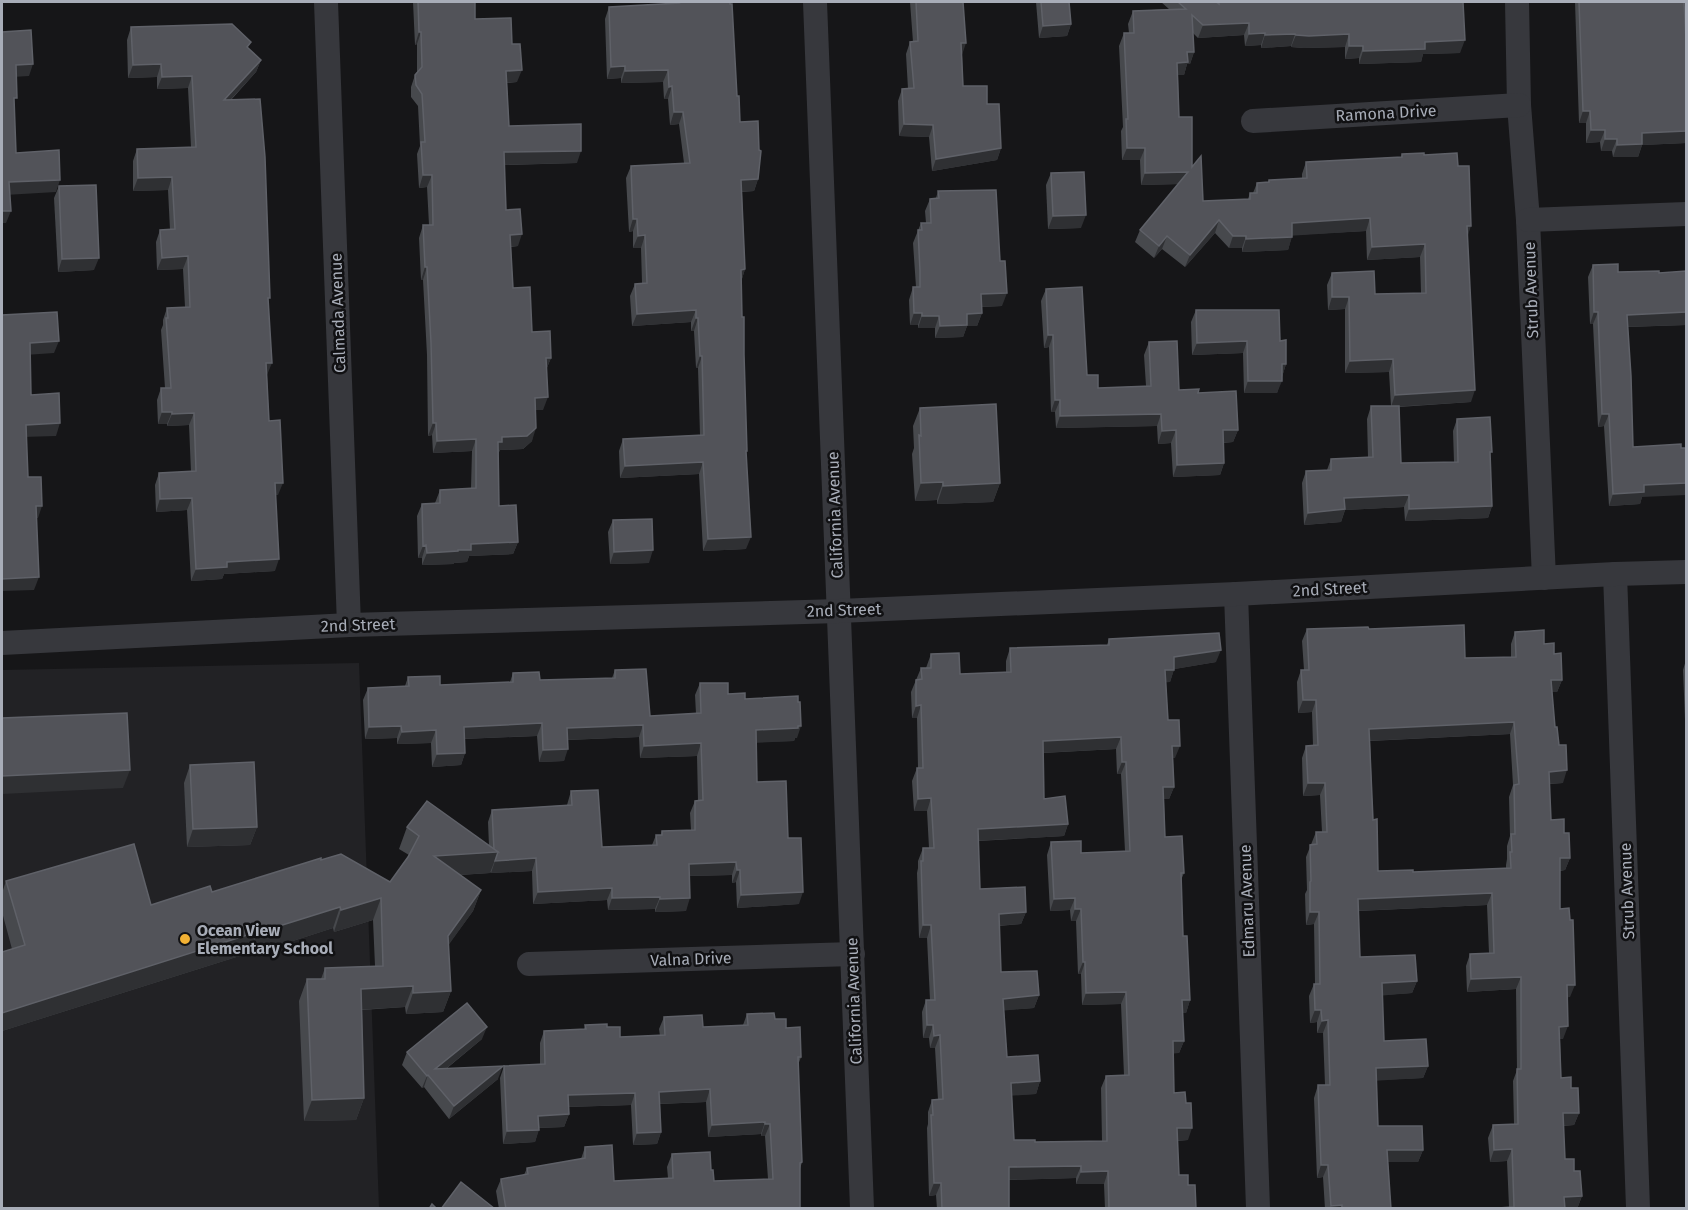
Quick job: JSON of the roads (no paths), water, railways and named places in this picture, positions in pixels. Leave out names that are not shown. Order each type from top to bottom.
[{"type":"street","name":"Calmada Avenue","points":[[326,2],[349,625]]},
{"type":"street","name":"California Avenue","points":[[815,2],[862,1209]]},
{"type":"street","name":"Strub Avenue","points":[[1517,2],[1519,105],[1528,220],[1544,578]]},
{"type":"street","name":"Ramona Drive","points":[[1253,121],[1519,105]]},
{"type":"street","points":[[1528,220],[1686,214]]},
{"type":"street","name":"2nd Street","points":[[2,643],[349,625],[839,611],[1236,594],[1615,574],[1686,573]]},
{"type":"street","name":"Strub Avenue","points":[[1615,574],[1638,1209]]},
{"type":"street","name":"Edmaru Avenue","points":[[1236,594],[1258,1209]]},
{"type":"street","name":"Valna Drive","points":[[529,964],[853,954]]},
{"type":"place","name":"Ocean View Elementary School","points":[[185,939]]}]
